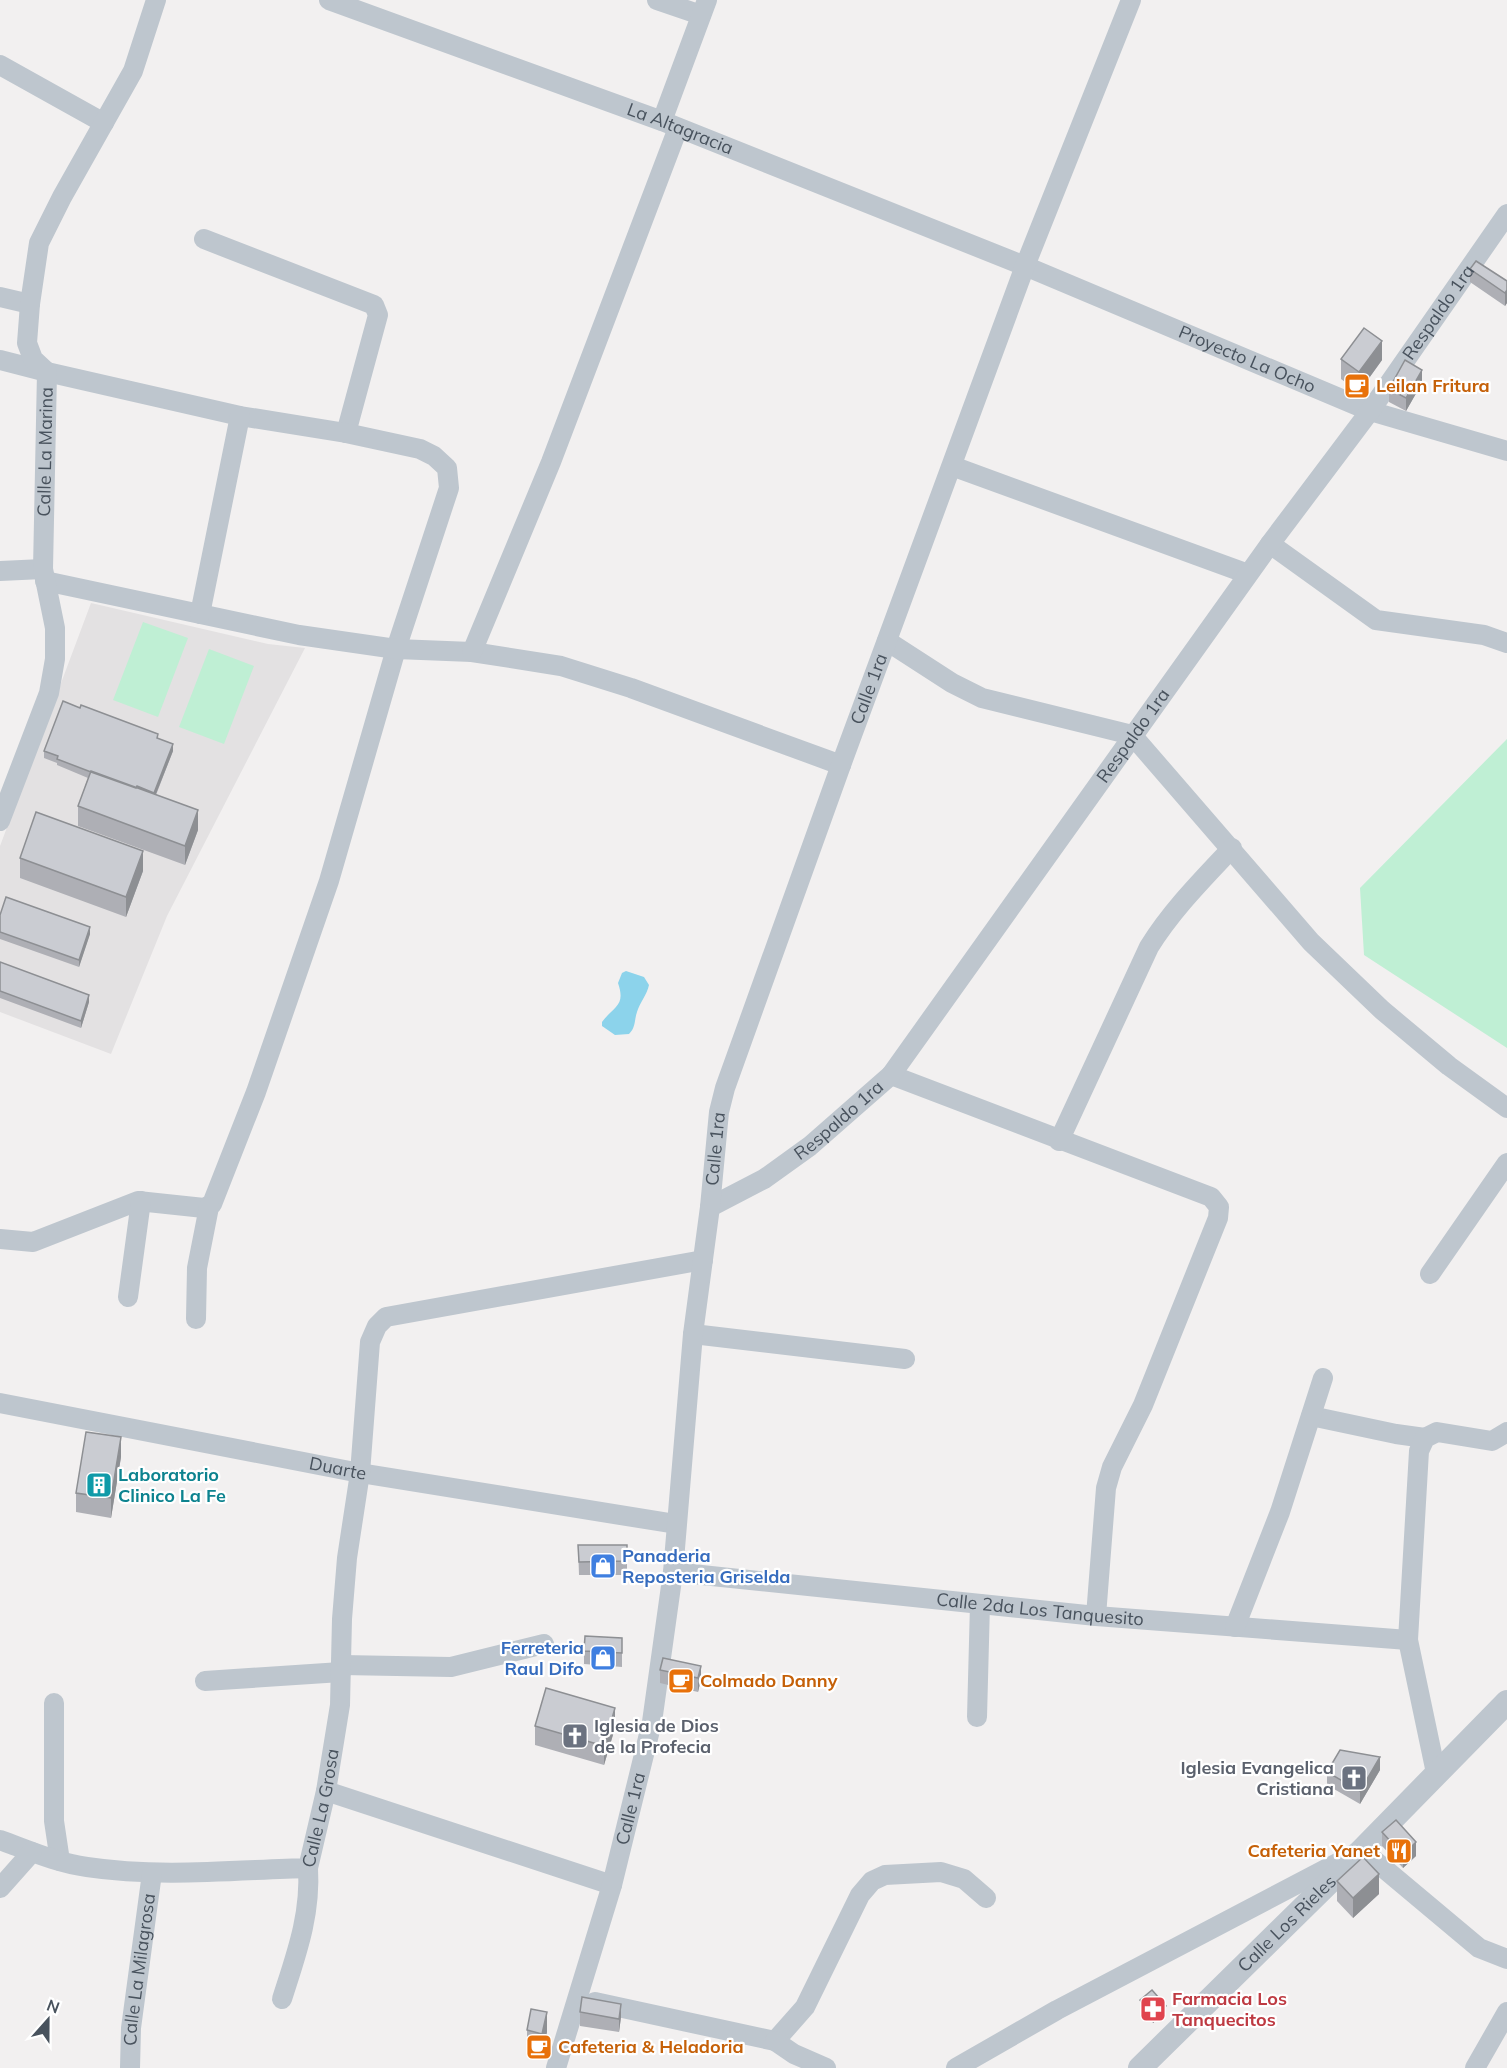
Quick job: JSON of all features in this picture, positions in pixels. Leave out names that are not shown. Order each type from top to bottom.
[{"type":"street","name":"Calle La Marina","points":[[0,821],[49,693],[55,659],[55,628],[44,575],[47,372],[33,358],[27,343],[39,243],[132,71],[156,0]]},
{"type":"street","name":"La Altagracia","points":[[329,0],[670,125],[1026,266]]},
{"type":"street","points":[[472,652],[551,462],[670,125],[704,8],[657,0]]},
{"type":"street","name":"Calle 1ra","points":[[556,2068],[612,1885],[647,1748],[673,1572],[693,1334],[710,1206],[719,1112],[725,1088],[841,765],[1026,266],[1131,0]]},
{"type":"street","points":[[0,65],[104,123]]},
{"type":"street","name":"Respaldo 1ra","points":[[710,1206],[764,1179],[801,1152],[891,1075],[1248,574],[1370,411],[1507,214]]},
{"type":"street","points":[[204,239],[374,306],[378,315],[346,432]]},
{"type":"street","name":"Proyecto La Ocho","points":[[1026,266],[1370,411],[1507,451]]},
{"type":"street","points":[[0,297],[30,304]]},
{"type":"street","points":[[0,360],[240,416],[346,432],[420,449],[434,456],[447,468],[449,488],[396,649],[329,881],[256,1092],[209,1207],[197,1268],[196,1319]]},
{"type":"street","points":[[200,614],[240,416]]},
{"type":"street","points":[[952,466],[1248,574]]},
{"type":"street","points":[[1270,544],[1376,620],[1484,635],[1507,643]]},
{"type":"street","points":[[0,571],[44,575],[200,614],[300,635],[396,649],[472,652],[571,669],[631,688],[841,765]]},
{"type":"street","points":[[887,641],[982,698],[1132,735],[1311,942],[1382,1010],[1449,1066],[1507,1108]]},
{"type":"street","points":[[1059,1141],[1149,947],[1186,896],[1232,848]]},
{"type":"street","points":[[891,1075],[1059,1141],[1211,1197],[1218,1207],[1218,1218],[1143,1405],[1112,1467],[1106,1488],[1096,1616]]},
{"type":"street","points":[[1430,1274],[1507,1163]]},
{"type":"street","points":[[0,1239],[33,1242],[141,1201],[209,1207]]},
{"type":"street","points":[[128,1297],[141,1201]]},
{"type":"street","name":"Calle La Grosa","points":[[0,1840],[60,1861],[87,1867],[152,1873],[308,1868],[326,1791],[340,1705],[342,1619],[347,1558],[360,1473],[370,1342],[377,1326],[386,1317],[703,1260]]},
{"type":"street","points":[[693,1334],[905,1359]]},
{"type":"street","points":[[1235,1627],[1280,1512],[1323,1378]]},
{"type":"street","name":"Duarte","points":[[0,1403],[360,1473],[676,1524]]},
{"type":"street","points":[[1311,1416],[1425,1438],[1437,1432],[1492,1441],[1507,1432]]},
{"type":"street","points":[[1425,1438],[1419,1451],[1408,1640],[1436,1773]]},
{"type":"street","name":"Calle 2da Los Tanquesito","points":[[673,1572],[1096,1616],[1408,1640]]},
{"type":"street","points":[[977,1718],[980,1604]]},
{"type":"street","points":[[205,1681],[341,1669],[451,1666],[544,1644]]},
{"type":"street","name":"Calle Los Rieles","points":[[1140,2068],[1362,1850],[1507,1702]]},
{"type":"street","points":[[54,1703],[54,1821],[60,1861]]},
{"type":"street","points":[[326,1791],[612,1885]]},
{"type":"street","points":[[956,2068],[1056,2010],[1362,1850],[1479,1948],[1507,1959]]},
{"type":"street","points":[[0,1888],[32,1852]]},
{"type":"street","points":[[282,1999],[303,1935],[307,1915],[308,1868]]},
{"type":"street","points":[[775,2041],[804,2007],[860,1895],[872,1881],[885,1875],[941,1872],[964,1879],[986,1898]]},
{"type":"street","name":"Calle La Milagrosa","points":[[130,2068],[131,2028],[152,1873]]},
{"type":"street","points":[[578,1999],[775,2041],[794,2054],[826,2068]]},
{"type":"street","points":[[1475,2068],[1507,2012]]},
{"type":"shaded area","points":[[91,603],[268,644],[305,648],[167,916],[111,1054],[0,1012],[0,846]]},
{"type":"green space","points":[[143,622],[188,638],[158,717],[113,700]]},
{"type":"green space","points":[[209,649],[254,666],[224,744],[179,727]]},
{"type":"green space","points":[[1507,739],[1507,1048],[1364,955],[1360,888]]},
{"type":"water","points":[[626,971],[644,977],[649,985],[629,1034],[615,1035],[602,1026],[602,1022],[620,1001],[618,983],[622,973]]},
{"type":"building","points":[[1476,261],[1507,281],[1505,293],[1470,269]]},
{"type":"building","points":[[1364,328],[1382,341],[1359,372],[1341,359]]},
{"type":"building","points":[[1405,360],[1422,370],[1406,398],[1389,389]]},
{"type":"building","points":[[63,701],[80,708],[81,705],[158,734],[157,738],[173,744],[154,793],[91,772],[57,759],[58,756],[44,751]]},
{"type":"building","points":[[91,771],[198,810],[185,846],[78,806]]},
{"type":"building","points":[[36,812],[143,851],[126,897],[20,858]]},
{"type":"building","points":[[6,897],[90,927],[79,960],[0,932],[0,915]]},
{"type":"building","points":[[0,962],[89,995],[81,1021],[0,991]]},
{"type":"building","name":"Laboratorio Clinico La Fe","points":[[86,1432],[121,1437],[111,1498],[76,1493]]},
{"type":"building","points":[[578,1545],[627,1545],[627,1561],[579,1562]]},
{"type":"building","points":[[585,1636],[622,1638],[622,1653],[584,1651]]},
{"type":"building","points":[[663,1658],[701,1666],[698,1678],[660,1670]]},
{"type":"building","points":[[546,1688],[615,1708],[604,1746],[535,1726]]},
{"type":"building","points":[[1340,1750],[1380,1757],[1360,1791],[1327,1772]]},
{"type":"building","points":[[1396,1820],[1416,1842],[1403,1855],[1382,1832]]},
{"type":"building","points":[[1363,1857],[1379,1874],[1353,1898],[1337,1881]]},
{"type":"building","points":[[1152,1990],[1166,2006],[1153,2016],[1140,2000]]},
{"type":"building","points":[[582,1997],[621,2004],[619,2019],[580,2012]]},
{"type":"building","points":[[531,2009],[547,2012],[542,2034],[527,2030]]},
{"type":"place","name":"Leilan Fritura","points":[[1357,386]]},
{"type":"place","name":"Laboratorio Clinico La Fe","points":[[99,1485]]},
{"type":"place","name":"Panaderia Reposteria Griselda","points":[[603,1566]]},
{"type":"place","name":"Ferreteria Raul Difo","points":[[603,1658]]},
{"type":"place","name":"Colmado Danny","points":[[681,1681]]},
{"type":"place","name":"Iglesia de Dios de la Profecia","points":[[575,1736]]},
{"type":"place","name":"Iglesia Evangelica Cristiana","points":[[1354,1778]]},
{"type":"place","name":"Cafeteria Yanet","points":[[1399,1851]]},
{"type":"place","name":"Farmacia Los Tanquecitos","points":[[1153,2009]]},
{"type":"place","name":"Cafeteria & Heladoria","points":[[539,2047]]}]
